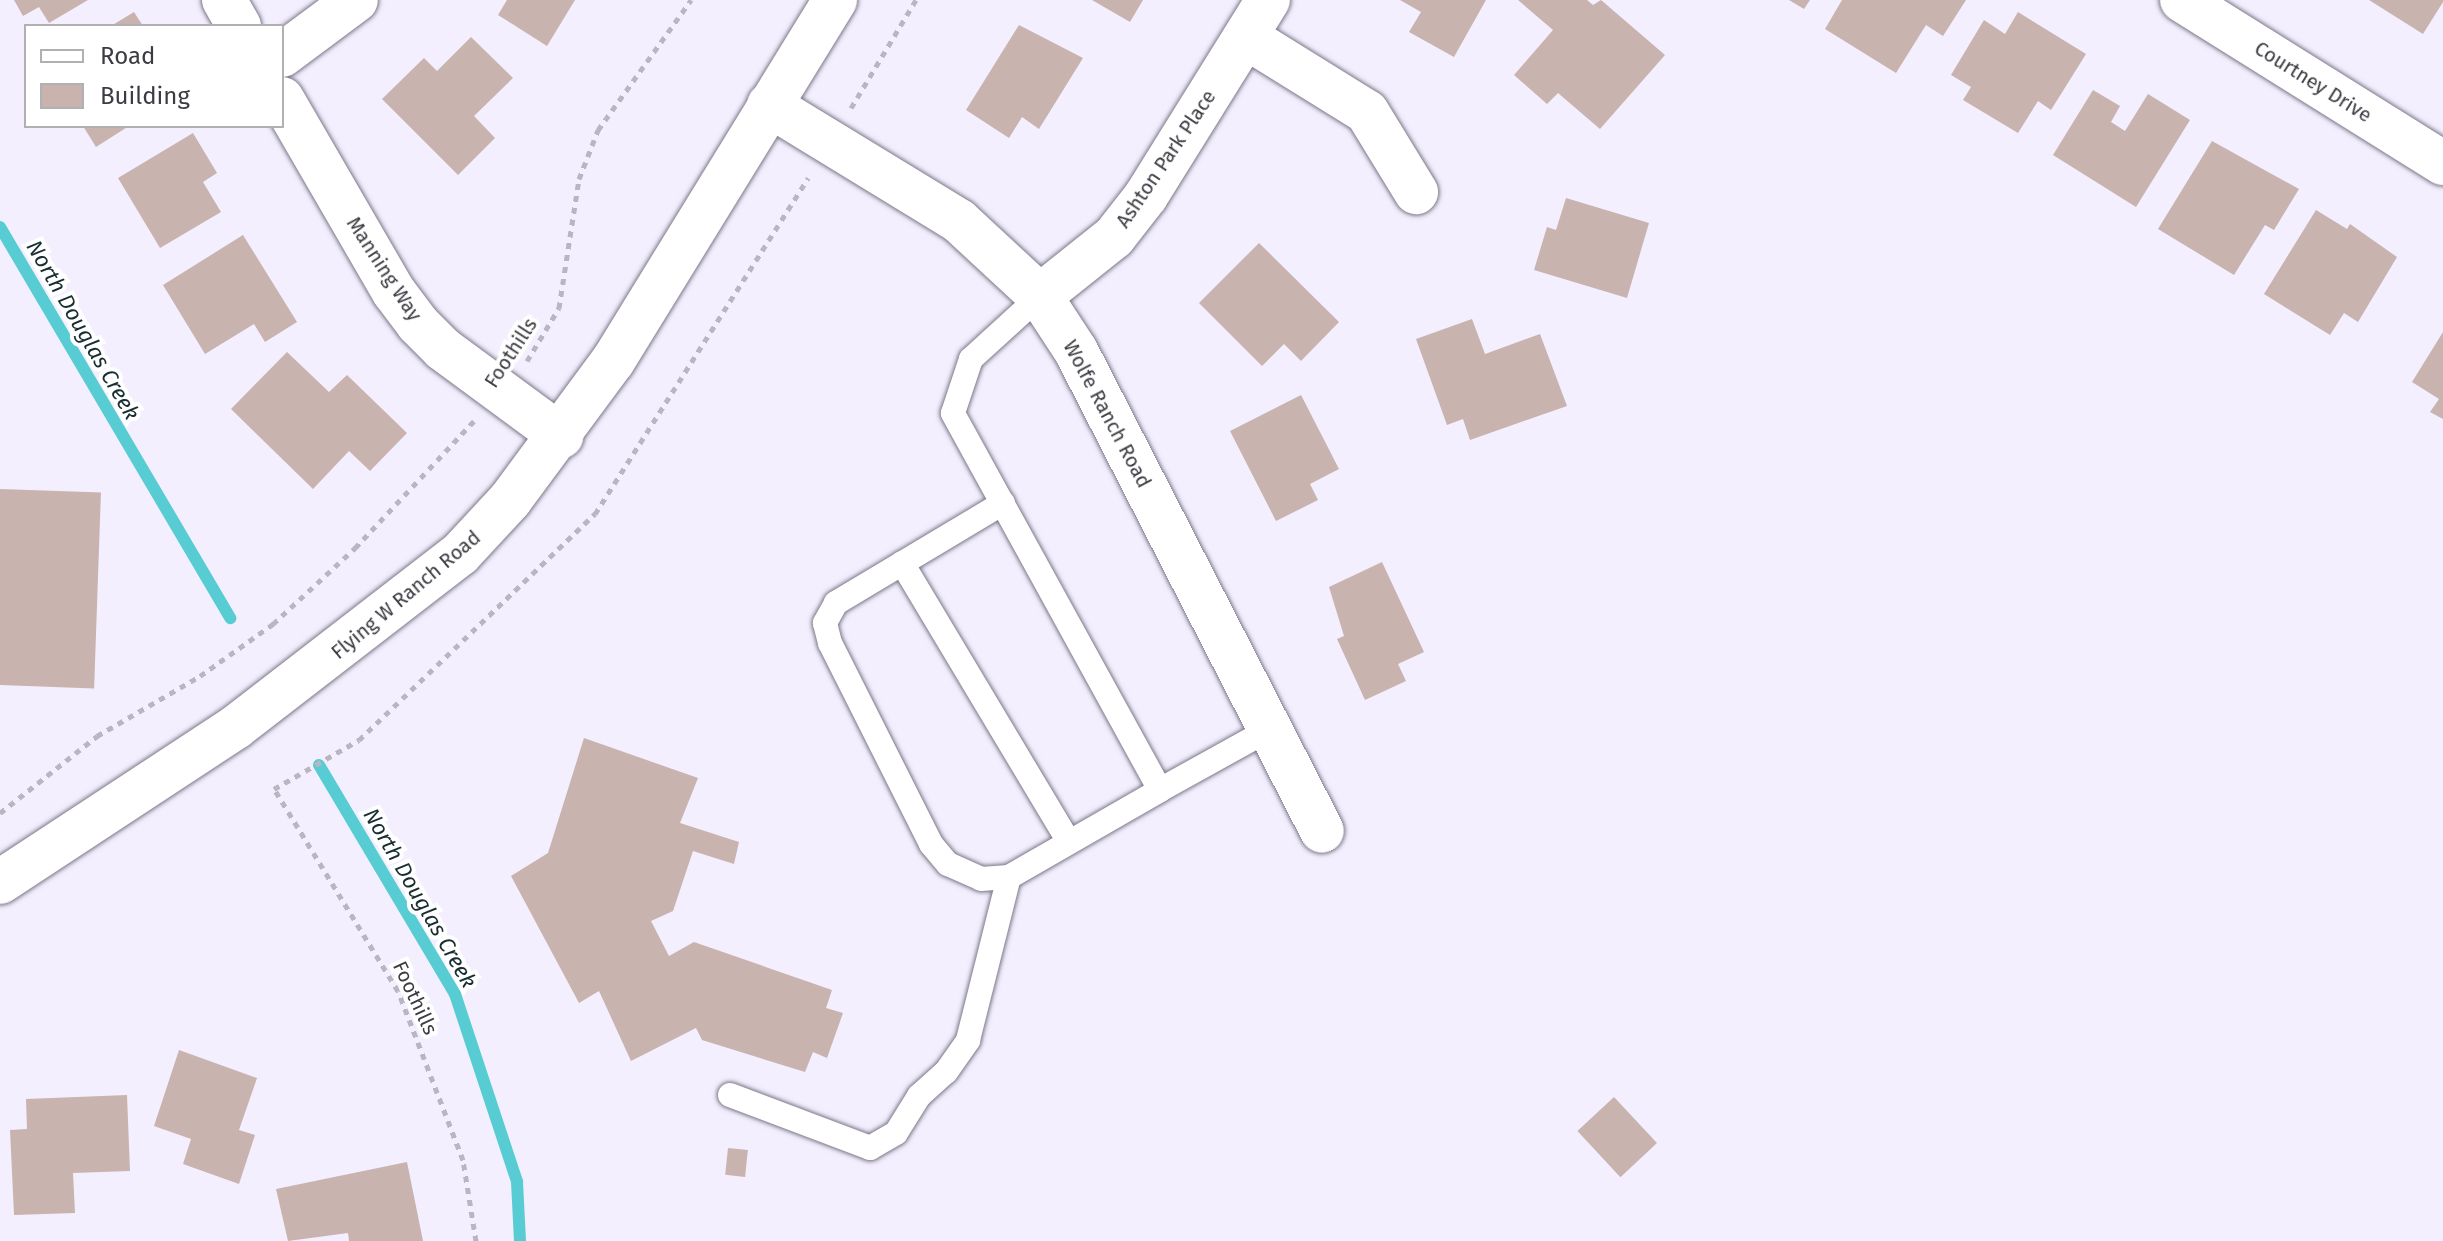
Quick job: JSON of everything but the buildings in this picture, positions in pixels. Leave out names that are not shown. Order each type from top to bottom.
[{"type":"street","points":[[224,0],[238,24]]},
{"type":"street","points":[[284,54],[356,0]]},
{"type":"street","name":"Flying W Ranch Road","points":[[0,882],[236,727],[390,613],[460,554],[561,436],[835,0]]},
{"type":"street","name":"Ashton Park Place","points":[[1040,296],[1114,237],[1268,0]]},
{"type":"street","name":"Courtney Drive","points":[[2182,0],[2443,163]]},
{"type":"street","points":[[1246,37],[1367,112],[1416,192]]},
{"type":"street","name":"Manning Way","points":[[284,102],[394,292],[443,349],[561,436]]},
{"type":"street","name":"Wolfe Ranch Road","points":[[769,105],[959,221],[1040,296],[1076,351],[1322,831]]},
{"type":"lane","points":[[1040,296],[971,359],[953,413],[1160,790]]},
{"type":"lane","points":[[1003,503],[836,603],[825,623],[830,643],[931,844],[948,864],[981,879],[1009,877],[1270,729]]},
{"type":"lane","points":[[902,563],[1069,842]]},
{"type":"lane","points":[[730,1095],[870,1148],[896,1133],[919,1096],[946,1072],[968,1040],[1009,877]]},
{"type":"path","name":"Foothills","points":[[0,813],[97,736],[200,676],[273,624],[355,548],[463,428],[505,397],[559,308],[579,179],[598,130],[691,0]]},
{"type":"path","points":[[831,141],[916,0]]},
{"type":"path","name":"Foothills","points":[[476,1241],[463,1160],[398,991],[274,789],[359,740],[595,514],[831,141]]},
{"type":"waterway","name":"North Douglas Creek","points":[[0,227],[230,618]]},
{"type":"waterway","name":"North Douglas Creek","points":[[319,765],[455,994],[517,1182],[520,1241]]}]
